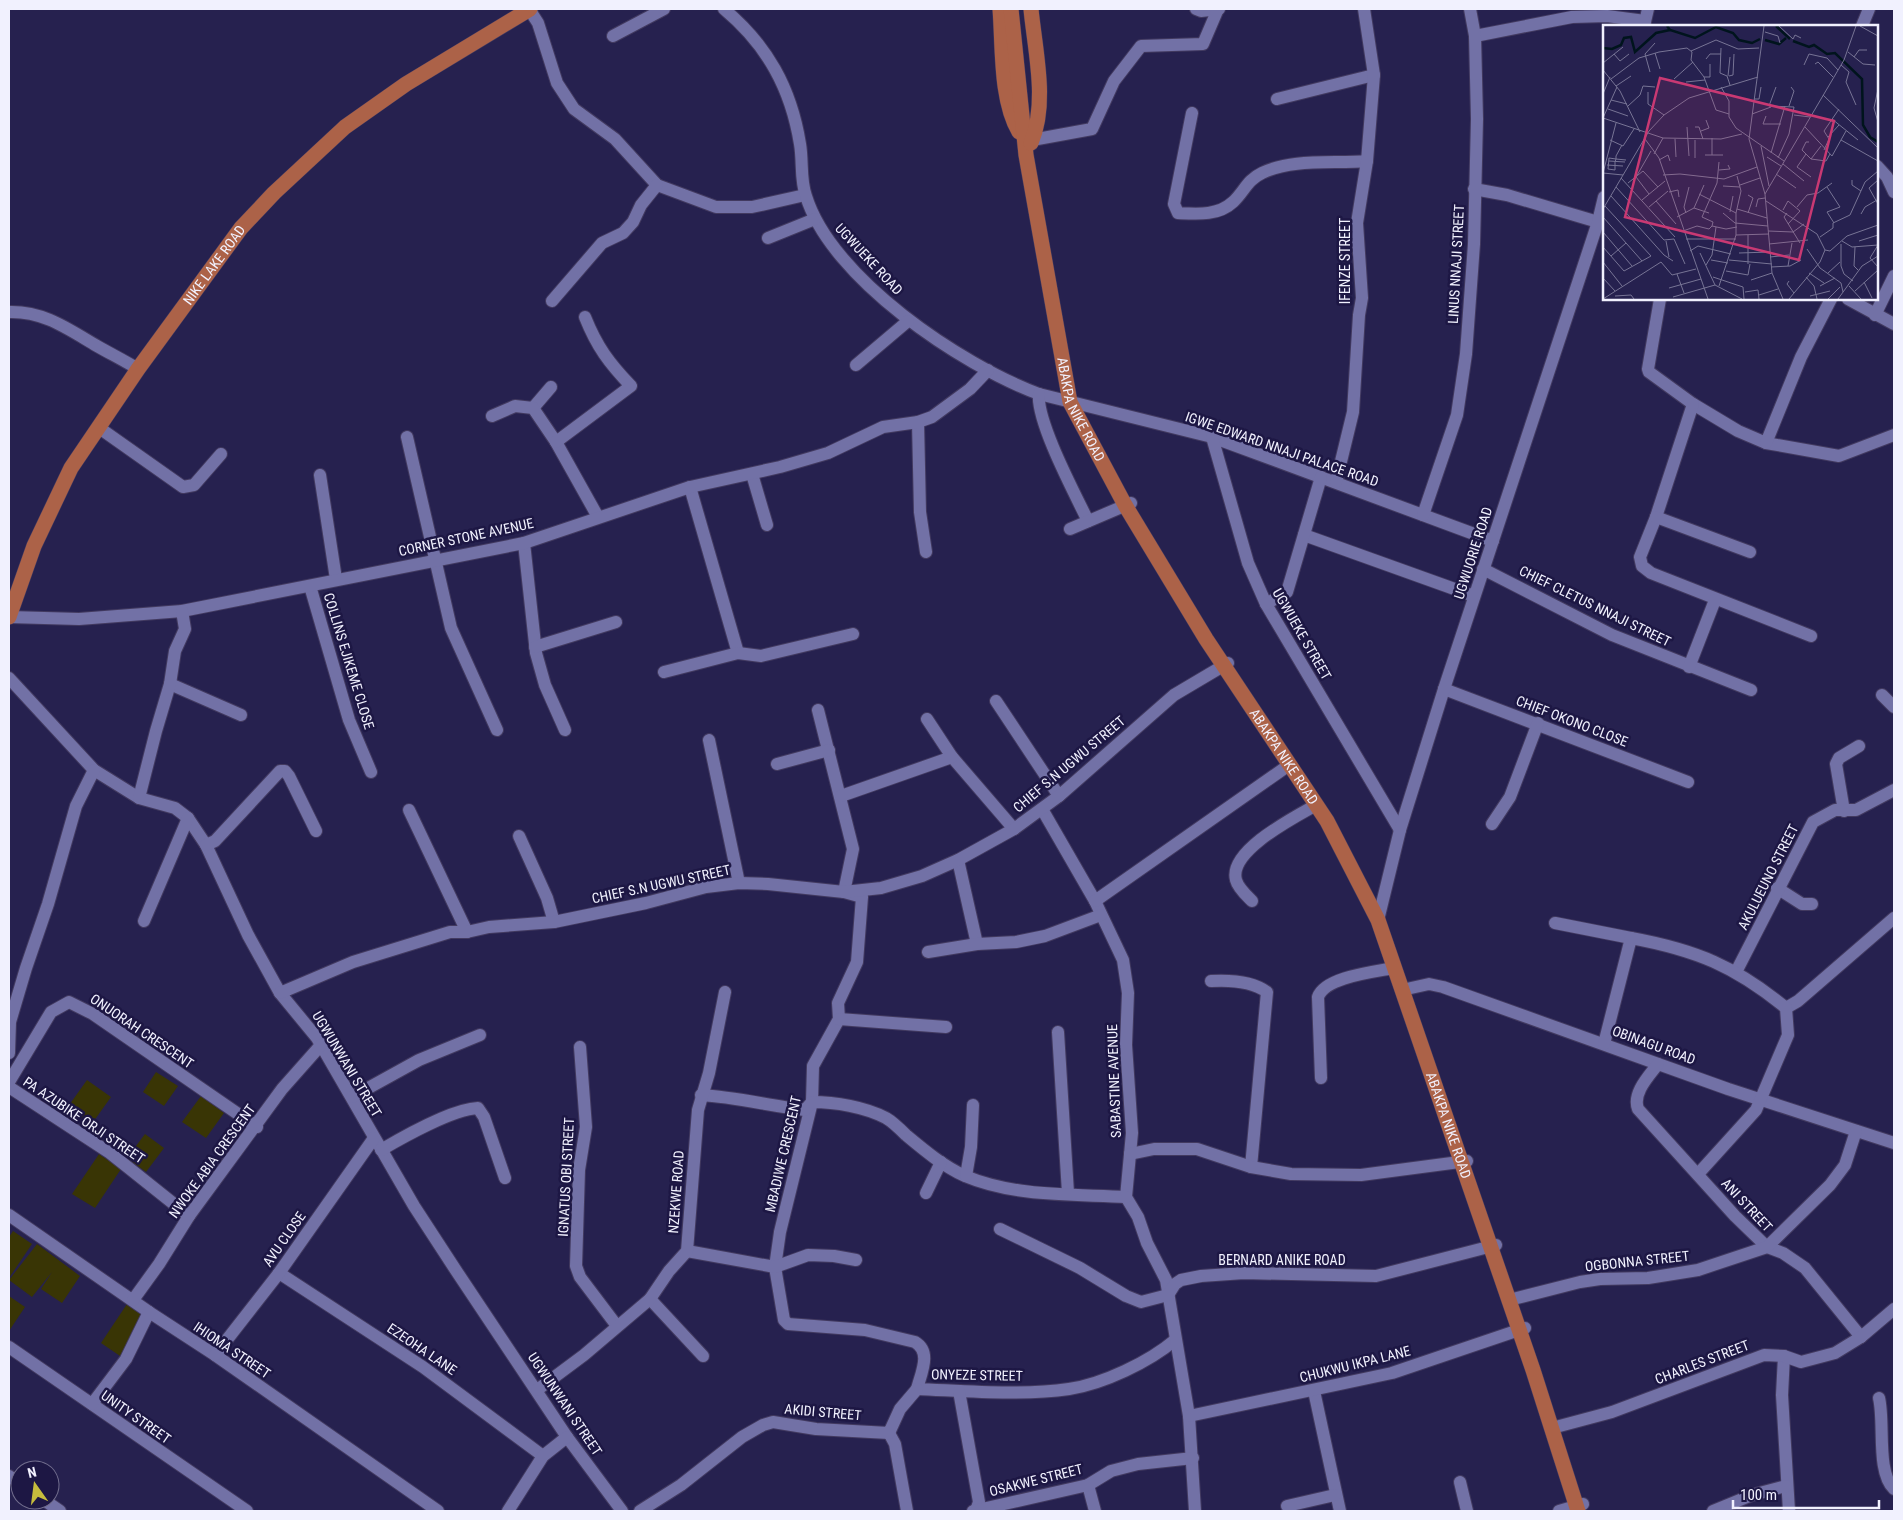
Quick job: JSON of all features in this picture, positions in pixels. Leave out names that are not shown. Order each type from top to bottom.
[{"type":"main road","name":"NIKE LAKE ROAD","points":[[9,617],[34,546],[71,468],[138,369],[241,228],[323,146],[406,84],[530,9]]},
{"type":"main road","points":[[1000,9],[1006,82],[1011,112],[1014,124],[1030,142],[1038,123],[1038,91],[1031,9]]},
{"type":"main road","name":"ABAKPA NIKE ROAD","points":[[1011,9],[1030,142]]},
{"type":"main road","name":"ABAKPA NIKE ROAD","points":[[1020,9],[1039,236],[1068,402],[1226,665],[1327,821],[1379,916],[1394,968],[1405,989]]},
{"type":"main road","name":"ABAKPA NIKE ROAD","points":[[1226,665],[1329,815],[1379,916],[1512,1299],[1581,1508]]},
{"type":"street","points":[[530,9],[538,23],[557,82],[574,110],[615,139],[657,185],[716,207],[752,207],[805,195]]},
{"type":"street","points":[[613,36],[664,9]]},
{"type":"street","name":"UGWUEKE ROAD","points":[[724,9],[757,42],[781,78],[793,109],[800,144],[805,195],[815,219],[827,239],[908,321],[1016,385],[1068,402]]},
{"type":"street","points":[[1030,142],[1092,129],[1114,81],[1141,46],[1203,44],[1218,9],[1201,11],[1196,9]]},
{"type":"street","name":"IFENZE STREET","points":[[1336,482],[1353,412],[1358,315],[1362,298],[1357,223],[1367,161],[1374,75],[1364,9]]},
{"type":"street","name":"LINUS NNAJI STREET","points":[[1423,515],[1457,415],[1466,354],[1474,244],[1477,119],[1475,36],[1470,9]]},
{"type":"street","points":[[1862,25],[1869,9]]},
{"type":"street","points":[[1475,36],[1572,17],[1607,16],[1646,19]]},
{"type":"street","points":[[1277,99],[1374,75]]},
{"type":"street","points":[[1192,113],[1174,204],[1178,213],[1201,214],[1221,210],[1233,202],[1248,182],[1275,168],[1299,163],[1367,161]]},
{"type":"street","points":[[1878,167],[1891,176],[1894,192]]},
{"type":"street","points":[[552,301],[602,243],[623,233],[633,222],[640,204],[657,185]]},
{"type":"street","points":[[1474,189],[1507,195],[1598,222]]},
{"type":"street","name":"UGWUORIE ROAD","points":[[1379,916],[1400,830],[1444,689],[1598,222],[1603,201]]},
{"type":"street","points":[[768,238],[815,219]]},
{"type":"street","points":[[1875,315],[1894,276]]},
{"type":"street","points":[[1660,300],[1649,372],[1693,404],[1738,431],[1766,443],[1839,456],[1894,434]]},
{"type":"street","points":[[1766,443],[1801,357],[1830,300]]},
{"type":"street","points":[[1850,300],[1894,324]]},
{"type":"street","points":[[9,312],[23,311],[40,315],[63,325],[138,369]]},
{"type":"street","points":[[556,442],[631,386],[607,360],[593,338],[585,317]]},
{"type":"street","points":[[856,365],[908,321]]},
{"type":"street","name":"CORNER STONE AVENUE","points":[[9,617],[79,619],[182,611],[434,559],[524,543],[690,487],[752,474],[828,453],[883,427],[918,422],[932,417],[970,389],[988,370]]},
{"type":"street","points":[[533,408],[551,387]]},
{"type":"street","points":[[1039,394],[1038,402],[1048,433],[1088,521]]},
{"type":"street","name":"IGWE EDWARD NNAJI PALACE ROAD","points":[[1068,402],[1212,438],[1493,540]]},
{"type":"street","points":[[1693,404],[1656,517],[1640,557],[1642,566],[1651,572],[1715,600],[1811,636]]},
{"type":"street","points":[[492,416],[515,406],[533,408],[556,442],[598,517]]},
{"type":"street","points":[[918,422],[920,512],[926,552]]},
{"type":"street","points":[[98,427],[182,487],[194,485],[221,454]]},
{"type":"street","points":[[407,437],[451,628],[497,730]]},
{"type":"street","name":"UGWUEKE STREET","points":[[1212,438],[1248,563],[1266,604],[1400,830]]},
{"type":"street","points":[[320,474],[336,579]]},
{"type":"street","points":[[752,474],[767,525]]},
{"type":"street","points":[[1266,604],[1287,592],[1321,477]]},
{"type":"street","points":[[690,487],[738,654]]},
{"type":"street","points":[[1070,529],[1128,504]]},
{"type":"street","points":[[1656,517],[1750,552]]},
{"type":"street","points":[[1304,535],[1474,596]]},
{"type":"street","points":[[524,543],[535,647],[545,684],[564,730]]},
{"type":"street","name":"CHIEF CLETUS NNAJI STREET","points":[[1483,569],[1612,635],[1751,690]]},
{"type":"street","name":"COLLINS EJIKEME CLOSE","points":[[310,586],[349,720],[371,772]]},
{"type":"street","points":[[1689,667],[1715,600]]},
{"type":"street","points":[[139,798],[170,684],[175,651],[184,628],[182,611]]},
{"type":"street","points":[[535,647],[616,622]]},
{"type":"street","points":[[664,672],[738,654],[761,656],[853,634]]},
{"type":"street","name":"CHIEF S.N UGWU STREET","points":[[280,993],[310,978],[353,962],[431,936],[450,932],[467,932],[489,927],[554,922],[646,903],[706,887],[739,883],[844,892],[881,888],[922,876],[958,860],[1014,829],[1059,796],[1174,695],[1226,665]]},
{"type":"street","name":"UGWUNWANI STREET","points":[[9,678],[94,770],[139,798],[175,808],[188,818],[206,846],[248,935],[280,993],[299,1013],[321,1045],[381,1150],[440,1246],[567,1437],[622,1511]]},
{"type":"street","points":[[170,684],[241,715]]},
{"type":"street","name":"CHIEF OKONO CLOSE","points":[[1444,689],[1538,723],[1688,782]]},
{"type":"street","points":[[1882,695],[1894,707]]},
{"type":"street","points":[[996,701],[1059,796]]},
{"type":"street","points":[[818,710],[854,848],[844,892]]},
{"type":"street","points":[[927,719],[952,757],[1014,829]]},
{"type":"street","points":[[1492,824],[1510,798],[1538,723]]},
{"type":"street","points":[[710,740],[739,883]]},
{"type":"street","points":[[1844,811],[1836,764],[1843,754],[1859,746]]},
{"type":"street","points":[[778,764],[829,750]]},
{"type":"street","points":[[841,796],[952,757]]},
{"type":"street","points":[[1095,902],[1289,764]]},
{"type":"street","points":[[9,1053],[10,1022],[26,968],[48,904],[76,806],[94,770]]},
{"type":"street","points":[[206,846],[215,841],[280,770],[285,771],[289,776],[316,831]]},
{"type":"street","name":"AKULUEUNO STREET","points":[[1736,972],[1777,888],[1813,822],[1824,814],[1836,810],[1856,810],[1894,790]]},
{"type":"street","points":[[1252,902],[1236,882],[1235,872],[1238,863],[1249,849],[1284,824],[1316,805]]},
{"type":"street","name":"SABASTINE AVENUE","points":[[1042,809],[1114,936],[1123,960],[1128,993],[1126,1045],[1132,1134],[1126,1197]]},
{"type":"street","points":[[409,810],[467,932]]},
{"type":"street","points":[[144,921],[188,818]]},
{"type":"street","points":[[519,836],[547,898],[554,922]]},
{"type":"street","points":[[958,860],[977,944]]},
{"type":"street","points":[[1777,888],[1802,904],[1807,906],[1812,904]]},
{"type":"street","name":"MBADIWE CRESCENT","points":[[788,1324],[784,1320],[781,1308],[775,1267],[791,1182],[812,1102],[813,1066],[839,1019],[838,1003],[857,962],[862,896],[844,892]]},
{"type":"street","points":[[928,952],[977,944],[1016,942],[1045,936],[1101,915]]},
{"type":"street","points":[[1786,1008],[1798,1001],[1894,918]]},
{"type":"street","points":[[1555,923],[1693,952],[1736,972],[1762,988],[1786,1008],[1788,1035],[1756,1110],[1698,1174]]},
{"type":"street","points":[[1604,1044],[1631,938]]},
{"type":"street","points":[[1321,1078],[1318,997],[1320,991],[1326,985],[1336,981],[1394,968]]},
{"type":"street","points":[[1211,981],[1229,980],[1261,987],[1267,992],[1251,1166]]},
{"type":"street","name":"OBINAGU ROAD","points":[[1405,989],[1429,984],[1443,987],[1658,1064],[1894,1143]]},
{"type":"street","name":"NZEKWE ROAD","points":[[537,1390],[584,1355],[650,1299],[669,1271],[687,1251],[691,1218],[693,1153],[701,1094],[709,1073],[725,992]]},
{"type":"street","name":"ONUORAH CRESCENT","points":[[9,1082],[51,1012],[70,1002],[93,1014],[256,1127]]},
{"type":"street","points":[[839,1019],[946,1027]]},
{"type":"street","points":[[1058,1032],[1068,1194]]},
{"type":"street","points":[[352,1097],[419,1060],[480,1035]]},
{"type":"street","name":"NWOKE ABIA CRESCENT","points":[[132,1300],[159,1264],[189,1216],[282,1089],[321,1045]]},
{"type":"street","name":"IGNATUS OBI STREET","points":[[580,1047],[586,1126],[579,1170],[576,1266],[580,1277],[617,1326]]},
{"type":"street","name":"ANI STREET","points":[[1658,1064],[1638,1094],[1635,1101],[1638,1108],[1767,1247],[1784,1253],[1805,1268],[1861,1337]]},
{"type":"street","name":"PA AZUBIKE ORJI STREET","points":[[9,1087],[110,1153],[189,1216]]},
{"type":"street","points":[[701,1094],[734,1097],[805,1110],[812,1102],[827,1102],[861,1109],[886,1118],[941,1162],[966,1176],[1002,1188],[1126,1197],[1138,1217],[1147,1243],[1164,1275],[1190,1416],[1195,1511]]},
{"type":"street","points":[[966,1176],[971,1147],[973,1105]]},
{"type":"street","points":[[381,1150],[402,1138],[465,1110],[478,1108],[484,1117],[505,1178]]},
{"type":"street","name":"OGBONNA STREET","points":[[1512,1299],[1580,1282],[1600,1279],[1648,1278],[1698,1270],[1767,1247],[1835,1179],[1845,1165],[1856,1131]]},
{"type":"street","name":"AVU CLOSE","points":[[215,1355],[280,1273],[374,1138]]},
{"type":"street","points":[[1130,1154],[1154,1149],[1197,1149],[1251,1166],[1290,1174],[1361,1175],[1464,1162]]},
{"type":"street","points":[[926,1193],[941,1162]]},
{"type":"street","name":"IHIOMA STREET","points":[[9,1215],[149,1312],[215,1355],[438,1511]]},
{"type":"street","name":"BERNARD ANIKE ROAD","points":[[1000,1229],[1080,1268],[1126,1296],[1141,1302],[1168,1295],[1175,1284],[1181,1280],[1201,1276],[1244,1273],[1376,1276],[1493,1245]]},
{"type":"street","points":[[687,1251],[775,1267],[808,1255],[834,1256],[856,1260]]},
{"type":"street","name":"EZEOHA LANE","points":[[280,1273],[423,1367],[543,1456]]},
{"type":"street","points":[[650,1299],[703,1356]]},
{"type":"street","name":"CHARLES STREET","points":[[1555,1428],[1648,1399],[1744,1360],[1764,1354],[1784,1356],[1801,1362],[1835,1353],[1861,1337],[1894,1309]]},
{"type":"street","points":[[92,1404],[126,1359],[149,1312]]},
{"type":"street","name":"ONYEZE STREET","points":[[788,1324],[865,1330],[915,1342],[921,1345],[925,1354],[917,1389],[959,1391],[1042,1390],[1083,1386],[1112,1377],[1164,1349],[1175,1340]]},
{"type":"street","name":"CHUKWU IKPA LANE","points":[[1190,1416],[1392,1373],[1522,1329]]},
{"type":"street","name":"UNITY STREET","points":[[9,1346],[247,1511]]},
{"type":"street","points":[[1784,1356],[1782,1395],[1789,1511]]},
{"type":"street","points":[[907,1511],[895,1444],[889,1433],[900,1409],[917,1389]]},
{"type":"street","points":[[959,1391],[978,1502],[975,1511]]},
{"type":"street","points":[[1314,1391],[1340,1511]]},
{"type":"street","points":[[1879,1398],[1882,1412],[1885,1472],[1890,1485],[1894,1489]]},
{"type":"street","name":"AKIDI STREET","points":[[640,1511],[681,1485],[742,1437],[763,1424],[773,1422],[816,1429],[889,1433]]},
{"type":"street","points":[[508,1511],[543,1456],[567,1437]]},
{"type":"street","name":"OSAKWE STREET","points":[[975,1511],[1088,1485],[1112,1471],[1138,1464],[1193,1458]]},
{"type":"street","points":[[1460,1482],[1467,1511]]},
{"type":"street","points":[[1088,1485],[1095,1511]]},
{"type":"street","points":[[1713,1511],[1752,1496],[1786,1486]]},
{"type":"street","points":[[1287,1506],[1335,1495]]},
{"type":"street","points":[[1559,1511],[1581,1508]]},
{"type":"shaded area","points":[[156,1072],[178,1086],[164,1106],[143,1092]]},
{"type":"shaded area","points":[[87,1080],[111,1097],[91,1125],[67,1108]]},
{"type":"shaded area","points":[[201,1096],[224,1113],[206,1138],[182,1122]]},
{"type":"shaded area","points":[[145,1134],[164,1148],[146,1172],[127,1158]]},
{"type":"shaded area","points":[[99,1154],[121,1169],[95,1208],[72,1194]]},
{"type":"shaded area","points":[[13,1231],[32,1244],[9,1278],[9,1237]]},
{"type":"shaded area","points":[[37,1244],[80,1276],[62,1303],[41,1289],[52,1272],[32,1297],[9,1280]]},
{"type":"shaded area","points":[[9,1296],[25,1307],[9,1331]]},
{"type":"shaded area","points":[[127,1304],[149,1319],[123,1358],[101,1343]]}]
